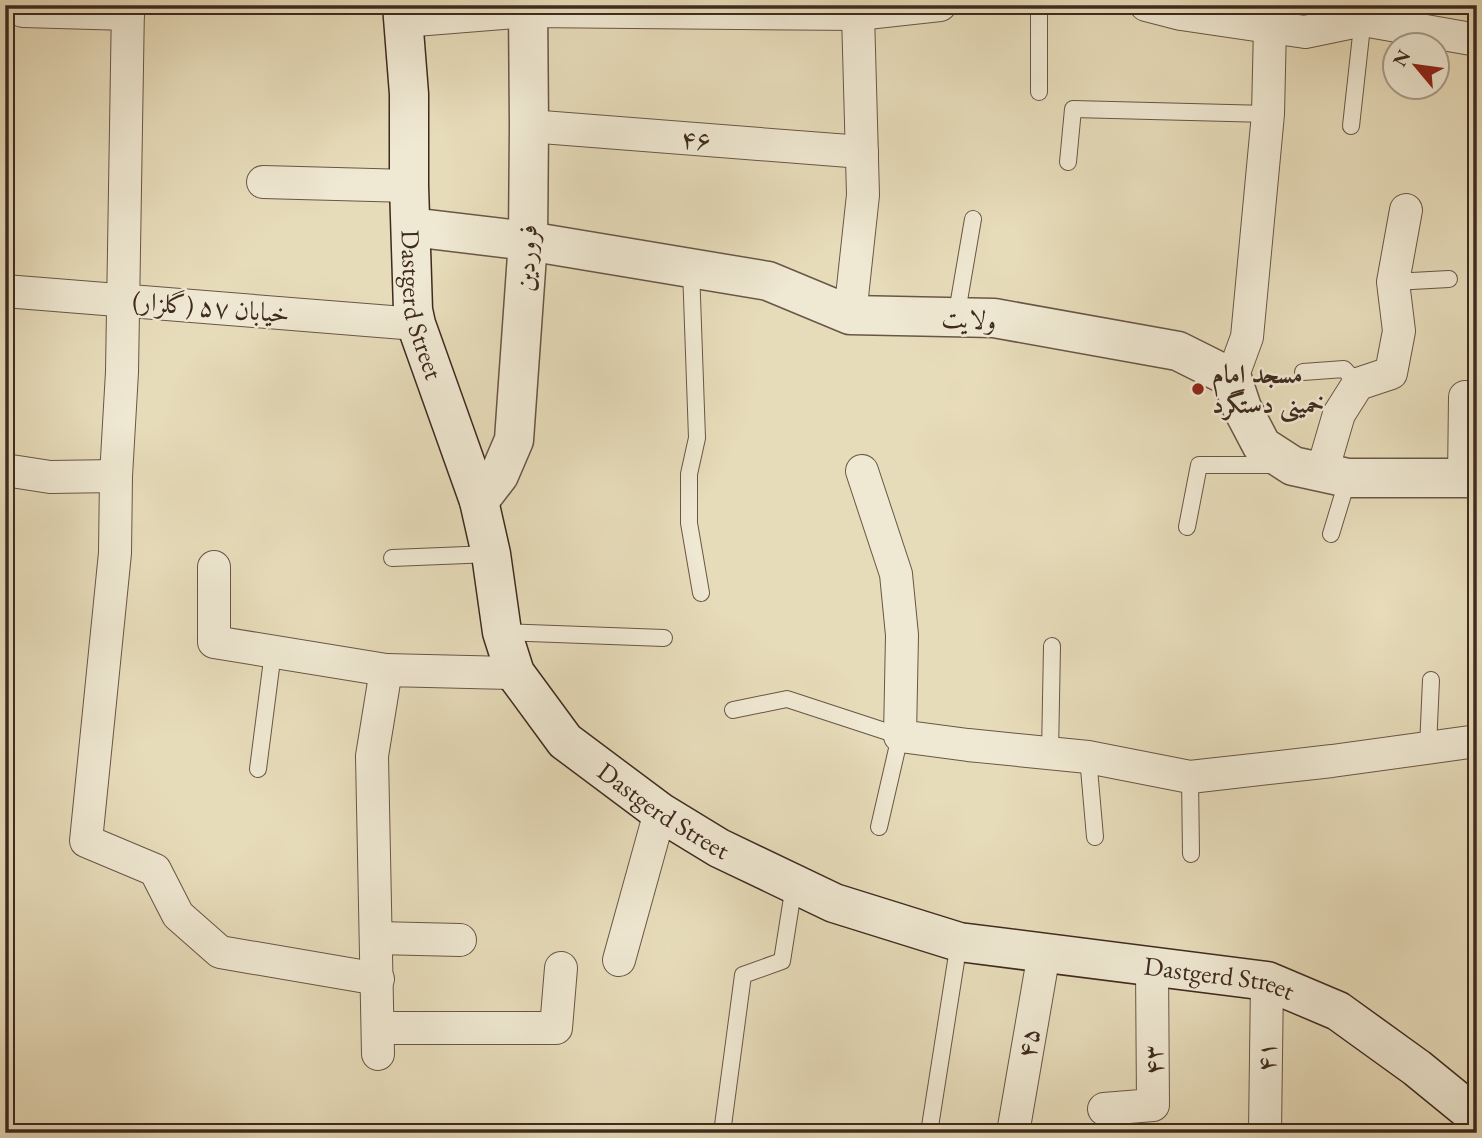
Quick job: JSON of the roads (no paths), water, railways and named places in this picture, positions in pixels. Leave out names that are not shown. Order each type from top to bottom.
[{"type":"main road","name":"فروردین","points":[[479,501],[499,475],[514,440],[528,241],[528,8]]},
{"type":"main road","name":"Dastgerd Street","points":[[403,13],[409,94],[409,186],[413,310],[416,324],[479,501],[491,554],[502,632],[514,673],[565,741],[660,812],[719,848],[834,903],[959,942],[1267,981],[1338,1011],[1417,1068],[1477,1118]]},
{"type":"main road","name":"ولایت","points":[[411,227],[528,241],[768,281],[850,315],[994,318],[1178,351],[1233,378]]},
{"type":"main road","points":[[1233,378],[1242,408],[1262,446],[1321,472],[1470,478]]},
{"type":"street","points":[[403,13],[528,8],[856,10],[940,5]]},
{"type":"street","points":[[1146,5],[1305,32],[1363,12],[1477,40]]},
{"type":"street","points":[[23,11],[128,9],[122,372],[115,553],[86,841],[155,870],[178,915],[220,952],[378,979]]},
{"type":"street","points":[[850,315],[863,195],[856,10]]},
{"type":"street","points":[[1233,378],[1247,337],[1268,114],[1270,27]]},
{"type":"street","name":"۴۶","points":[[529,126],[862,152]]},
{"type":"street","points":[[263,182],[409,186]]},
{"type":"street","points":[[1321,472],[1339,414],[1358,384],[1391,373],[1399,331],[1393,282],[1406,210]]},
{"type":"street","name":"خیابان ۵۷ (گلزار)","points":[[5,291],[416,324]]},
{"type":"street","points":[[1465,397],[1470,478]]},
{"type":"street","points":[[5,470],[50,477],[116,477]]},
{"type":"street","points":[[862,471],[896,574],[902,635],[900,736],[1088,757],[1190,777],[1477,741]]},
{"type":"street","points":[[214,567],[214,642],[386,670],[514,673]]},
{"type":"street","points":[[386,670],[372,756],[378,1041],[556,1028],[561,968]]},
{"type":"street","points":[[619,960],[660,812]]},
{"type":"street","points":[[377,938],[460,940]]},
{"type":"street","name":"۴۵","points":[[1013,1133],[1044,953]]},
{"type":"street","name":"۴۳","points":[[1104,1109],[1153,1105],[1152,967]]},
{"type":"street","name":"۴۱","points":[[1265,1133],[1267,981]]},
{"type":"lane","points":[[1039,5],[1039,92]]},
{"type":"lane","points":[[1351,126],[1363,12]]},
{"type":"lane","points":[[1068,162],[1073,109],[1268,114]]},
{"type":"lane","points":[[956,318],[973,219]]},
{"type":"lane","points":[[691,268],[696,438],[689,474],[689,523],[701,593]]},
{"type":"lane","points":[[1393,282],[1449,279]]},
{"type":"lane","points":[[1303,372],[1344,369],[1358,384]]},
{"type":"lane","points":[[1187,527],[1199,465],[1321,472],[1331,534]]},
{"type":"lane","points":[[391,558],[491,554]]},
{"type":"lane","points":[[502,632],[664,638]]},
{"type":"lane","points":[[1050,753],[1052,646]]},
{"type":"lane","points":[[258,769],[273,652]]},
{"type":"lane","points":[[1428,747],[1431,680]]},
{"type":"lane","points":[[733,710],[787,699],[900,736],[879,827]]},
{"type":"lane","points":[[1088,757],[1095,837]]},
{"type":"lane","points":[[1190,777],[1191,854]]},
{"type":"lane","points":[[722,1133],[743,975],[782,961],[794,885]]},
{"type":"lane","points":[[929,1133],[959,942]]},
{"type":"place","name":"مسجد امام خمینی دستگرد","points":[[1198,389]]}]
